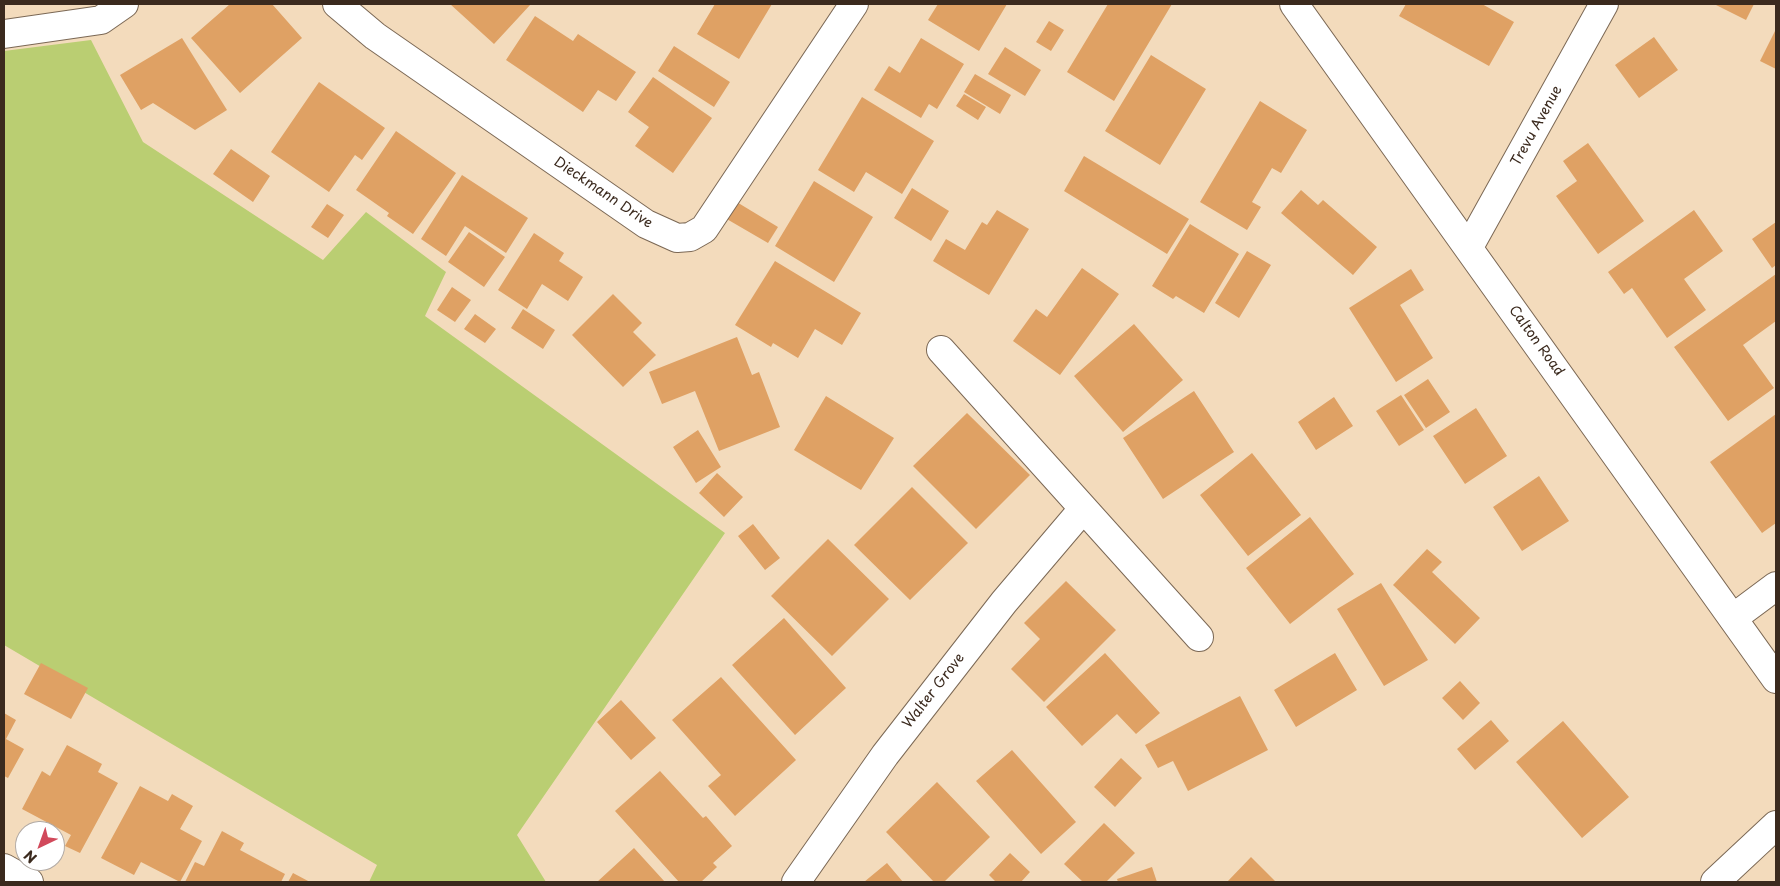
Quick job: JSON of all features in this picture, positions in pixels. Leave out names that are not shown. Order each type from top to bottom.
[{"type":"street","points":[[4,34],[101,20],[124,4]]},
{"type":"street","name":"Dieckmann Drive","points":[[337,4],[375,36],[646,224],[677,238],[690,236],[704,228],[854,4]]},
{"type":"street","name":"Calton Road","points":[[1294,4],[1776,680]]},
{"type":"street","name":"Trevu Avenue","points":[[1469,247],[1604,4]]},
{"type":"street","points":[[941,350],[1199,637]]},
{"type":"street","name":"Walter Grove","points":[[796,882],[884,755],[1004,602],[1083,509]]},
{"type":"street","points":[[1733,618],[1776,586]]},
{"type":"street","points":[[1716,882],[1776,825]]},
{"type":"street","points":[[4,868],[29,882]]},
{"type":"green space","points":[[91,40],[143,142],[323,260],[366,212],[446,272],[425,316],[725,533],[517,835],[546,882],[369,882],[377,865],[4,645],[4,51]]},
{"type":"building","points":[[230,4],[272,4],[302,38],[240,93],[191,38]]},
{"type":"building","points":[[450,4],[531,4],[494,44]]},
{"type":"building","points":[[715,4],[772,4],[739,59],[697,34]]},
{"type":"building","points":[[938,4],[1007,4],[979,51],[928,20]]},
{"type":"building","points":[[1108,4],[1172,4],[1114,101],[1067,72]]},
{"type":"building","points":[[1406,4],[1482,4],[1514,22],[1489,66],[1399,16]]},
{"type":"building","points":[[1714,4],[1754,4],[1746,20]]},
{"type":"building","points":[[535,16],[573,41],[578,34],[636,72],[616,101],[598,90],[583,112],[506,60]]},
{"type":"building","points":[[1049,21],[1064,30],[1051,51],[1036,42]]},
{"type":"building","points":[[1776,29],[1776,69],[1760,61]]},
{"type":"building","points":[[1654,37],[1678,70],[1639,98],[1615,65]]},
{"type":"building","points":[[182,38],[227,110],[195,130],[153,103],[141,110],[120,75]]},
{"type":"building","points":[[921,38],[964,64],[937,109],[929,104],[921,118],[874,90],[889,66],[900,73]]},
{"type":"building","points":[[674,46],[730,82],[714,107],[658,71]]},
{"type":"building","points":[[1005,47],[1041,70],[1025,96],[988,74]]},
{"type":"building","points":[[1151,55],[1206,89],[1160,165],[1105,131]]},
{"type":"building","points":[[975,74],[1011,95],[1000,114],[964,92]]},
{"type":"building","points":[[653,77],[712,118],[673,173],[635,146],[649,127],[628,112]]},
{"type":"building","points":[[319,82],[385,128],[362,160],[355,155],[329,192],[271,152]]},
{"type":"building","points":[[964,94],[986,107],[978,120],[956,106]]},
{"type":"building","points":[[862,97],[934,141],[902,194],[866,172],[854,192],[818,170]]},
{"type":"building","points":[[1260,101],[1307,130],[1281,173],[1272,168],[1252,202],[1261,207],[1247,230],[1200,202]]},
{"type":"building","points":[[396,131],[456,173],[413,234],[387,216],[389,213],[356,190]]},
{"type":"building","points":[[1588,143],[1644,221],[1598,254],[1556,196],[1577,181],[1563,161]]},
{"type":"building","points":[[231,149],[270,176],[253,202],[213,174]]},
{"type":"building","points":[[1084,156],[1189,219],[1167,254],[1064,191]]},
{"type":"building","points":[[462,175],[528,218],[506,253],[465,226],[446,256],[421,239]]},
{"type":"building","points":[[814,181],[873,217],[834,282],[775,246]]},
{"type":"building","points":[[912,188],[949,211],[931,241],[894,218]]},
{"type":"building","points":[[1301,190],[1318,205],[1323,200],[1377,247],[1353,275],[1281,213]]},
{"type":"building","points":[[735,201],[778,227],[768,243],[725,218]]},
{"type":"building","points":[[327,204],[344,215],[328,238],[311,227]]},
{"type":"building","points":[[997,210],[1029,229],[989,295],[933,261],[946,239],[965,250],[982,222],[987,225]]},
{"type":"building","points":[[1694,210],[1723,251],[1684,279],[1706,310],[1667,338],[1632,288],[1624,294],[1608,272]]},
{"type":"building","points":[[1776,222],[1776,265],[1772,268],[1752,239]]},
{"type":"building","points":[[1190,224],[1239,254],[1204,313],[1176,296],[1173,299],[1152,286]]},
{"type":"building","points":[[469,232],[505,257],[484,287],[448,262]]},
{"type":"building","points":[[534,233],[564,253],[559,261],[583,277],[568,301],[542,284],[527,309],[498,290]]},
{"type":"building","points":[[1247,251],[1271,265],[1239,318],[1215,303]]},
{"type":"building","points":[[775,261],[861,313],[842,345],[815,329],[798,358],[773,343],[771,347],[735,325]]},
{"type":"building","points":[[1082,268],[1119,294],[1060,375],[1013,341],[1036,309],[1047,317]]},
{"type":"building","points":[[1411,269],[1424,290],[1400,305],[1433,358],[1396,382],[1349,308]]},
{"type":"building","points":[[1776,274],[1776,321],[1743,345],[1774,388],[1728,421],[1674,347]]},
{"type":"building","points":[[452,287],[471,300],[455,322],[437,310]]},
{"type":"building","points":[[613,294],[642,323],[633,332],[656,355],[623,387],[572,335]]},
{"type":"building","points":[[523,309],[555,330],[543,349],[511,328]]},
{"type":"building","points":[[475,314],[496,329],[485,343],[464,329]]},
{"type":"building","points":[[1134,324],[1183,380],[1123,432],[1074,376]]},
{"type":"building","points":[[737,337],[752,375],[759,372],[780,427],[719,451],[695,391],[662,404],[649,372]]},
{"type":"building","points":[[1428,379],[1450,412],[1426,428],[1404,395]]},
{"type":"building","points":[[1194,391],[1234,452],[1163,499],[1123,438]]},
{"type":"building","points":[[1401,395],[1424,430],[1399,446],[1376,411]]},
{"type":"building","points":[[826,396],[894,438],[861,490],[794,450]]},
{"type":"building","points":[[1334,397],[1353,426],[1316,450],[1298,422]]},
{"type":"building","points":[[1476,408],[1507,456],[1465,484],[1433,436]]},
{"type":"building","points":[[967,413],[1030,475],[976,529],[913,466]]},
{"type":"building","points":[[1776,414],[1776,523],[1762,533],[1710,462]]},
{"type":"building","points":[[698,430],[721,467],[696,483],[673,447]]},
{"type":"building","points":[[1252,453],[1301,515],[1248,556],[1200,495]]},
{"type":"building","points":[[717,473],[743,497],[724,517],[699,493]]},
{"type":"building","points":[[1539,476],[1569,521],[1522,551],[1493,507]]},
{"type":"building","points":[[912,487],[968,543],[910,600],[854,545]]},
{"type":"building","points":[[1310,517],[1354,574],[1290,624],[1246,568]]},
{"type":"building","points":[[753,524],[780,558],[765,570],[738,536]]},
{"type":"building","points":[[828,539],[889,599],[832,656],[771,596]]},
{"type":"building","points":[[1427,549],[1442,562],[1432,572],[1480,618],[1455,644],[1393,585]]},
{"type":"building","points":[[1066,581],[1116,630],[1044,702],[1011,669],[1040,639],[1024,623]]},
{"type":"building","points":[[1381,583],[1428,660],[1384,686],[1337,609]]},
{"type":"building","points":[[784,618],[846,688],[795,735],[732,665]]},
{"type":"building","points":[[1105,653],[1160,713],[1136,734],[1117,714],[1082,746],[1046,707]]},
{"type":"building","points":[[1335,653],[1357,690],[1296,727],[1274,690]]},
{"type":"building","points":[[41,663],[88,688],[71,719],[24,694]]},
{"type":"building","points":[[721,677],[796,760],[735,816],[708,786],[721,775],[672,720]]},
{"type":"building","points":[[1460,681],[1480,703],[1463,720],[1442,698]]},
{"type":"building","points":[[1240,696],[1268,750],[1188,791],[1173,761],[1158,768],[1145,745]]},
{"type":"building","points":[[621,700],[656,738],[631,760],[597,722]]},
{"type":"building","points":[[4,713],[16,720],[6,739],[24,749],[8,778],[4,776]]},
{"type":"building","points":[[1491,720],[1509,741],[1475,770],[1457,749]]},
{"type":"building","points":[[1563,721],[1629,797],[1582,838],[1516,762]]},
{"type":"building","points":[[67,745],[102,764],[98,772],[118,783],[80,853],[65,846],[71,835],[65,832],[65,821],[45,821],[22,809],[42,771],[50,776]]},
{"type":"building","points":[[1012,750],[1076,822],[1041,854],[976,781]]},
{"type":"building","points":[[1121,758],[1142,778],[1115,807],[1094,787]]},
{"type":"building","points":[[660,771],[703,818],[706,816],[732,846],[713,863],[717,867],[701,882],[679,882],[615,811]]},
{"type":"building","points":[[937,782],[990,837],[944,882],[934,882],[886,832]]},
{"type":"building","points":[[140,786],[168,801],[172,794],[193,806],[180,829],[202,841],[180,882],[141,862],[134,875],[101,858]]},
{"type":"building","points":[[1104,823],[1135,853],[1106,882],[1083,882],[1064,864]]},
{"type":"building","points":[[222,831],[244,843],[240,850],[285,874],[281,882],[185,882],[195,862],[204,866]]},
{"type":"building","points":[[634,848],[665,882],[597,882]]},
{"type":"building","points":[[1010,853],[1030,872],[1021,882],[996,882],[989,875]]},
{"type":"building","points":[[1251,857],[1276,882],[1227,882]]},
{"type":"building","points":[[887,863],[903,882],[864,882]]},
{"type":"building","points":[[1152,867],[1157,882],[1118,882],[1117,879]]},
{"type":"building","points":[[293,873],[310,882],[288,882]]}]
